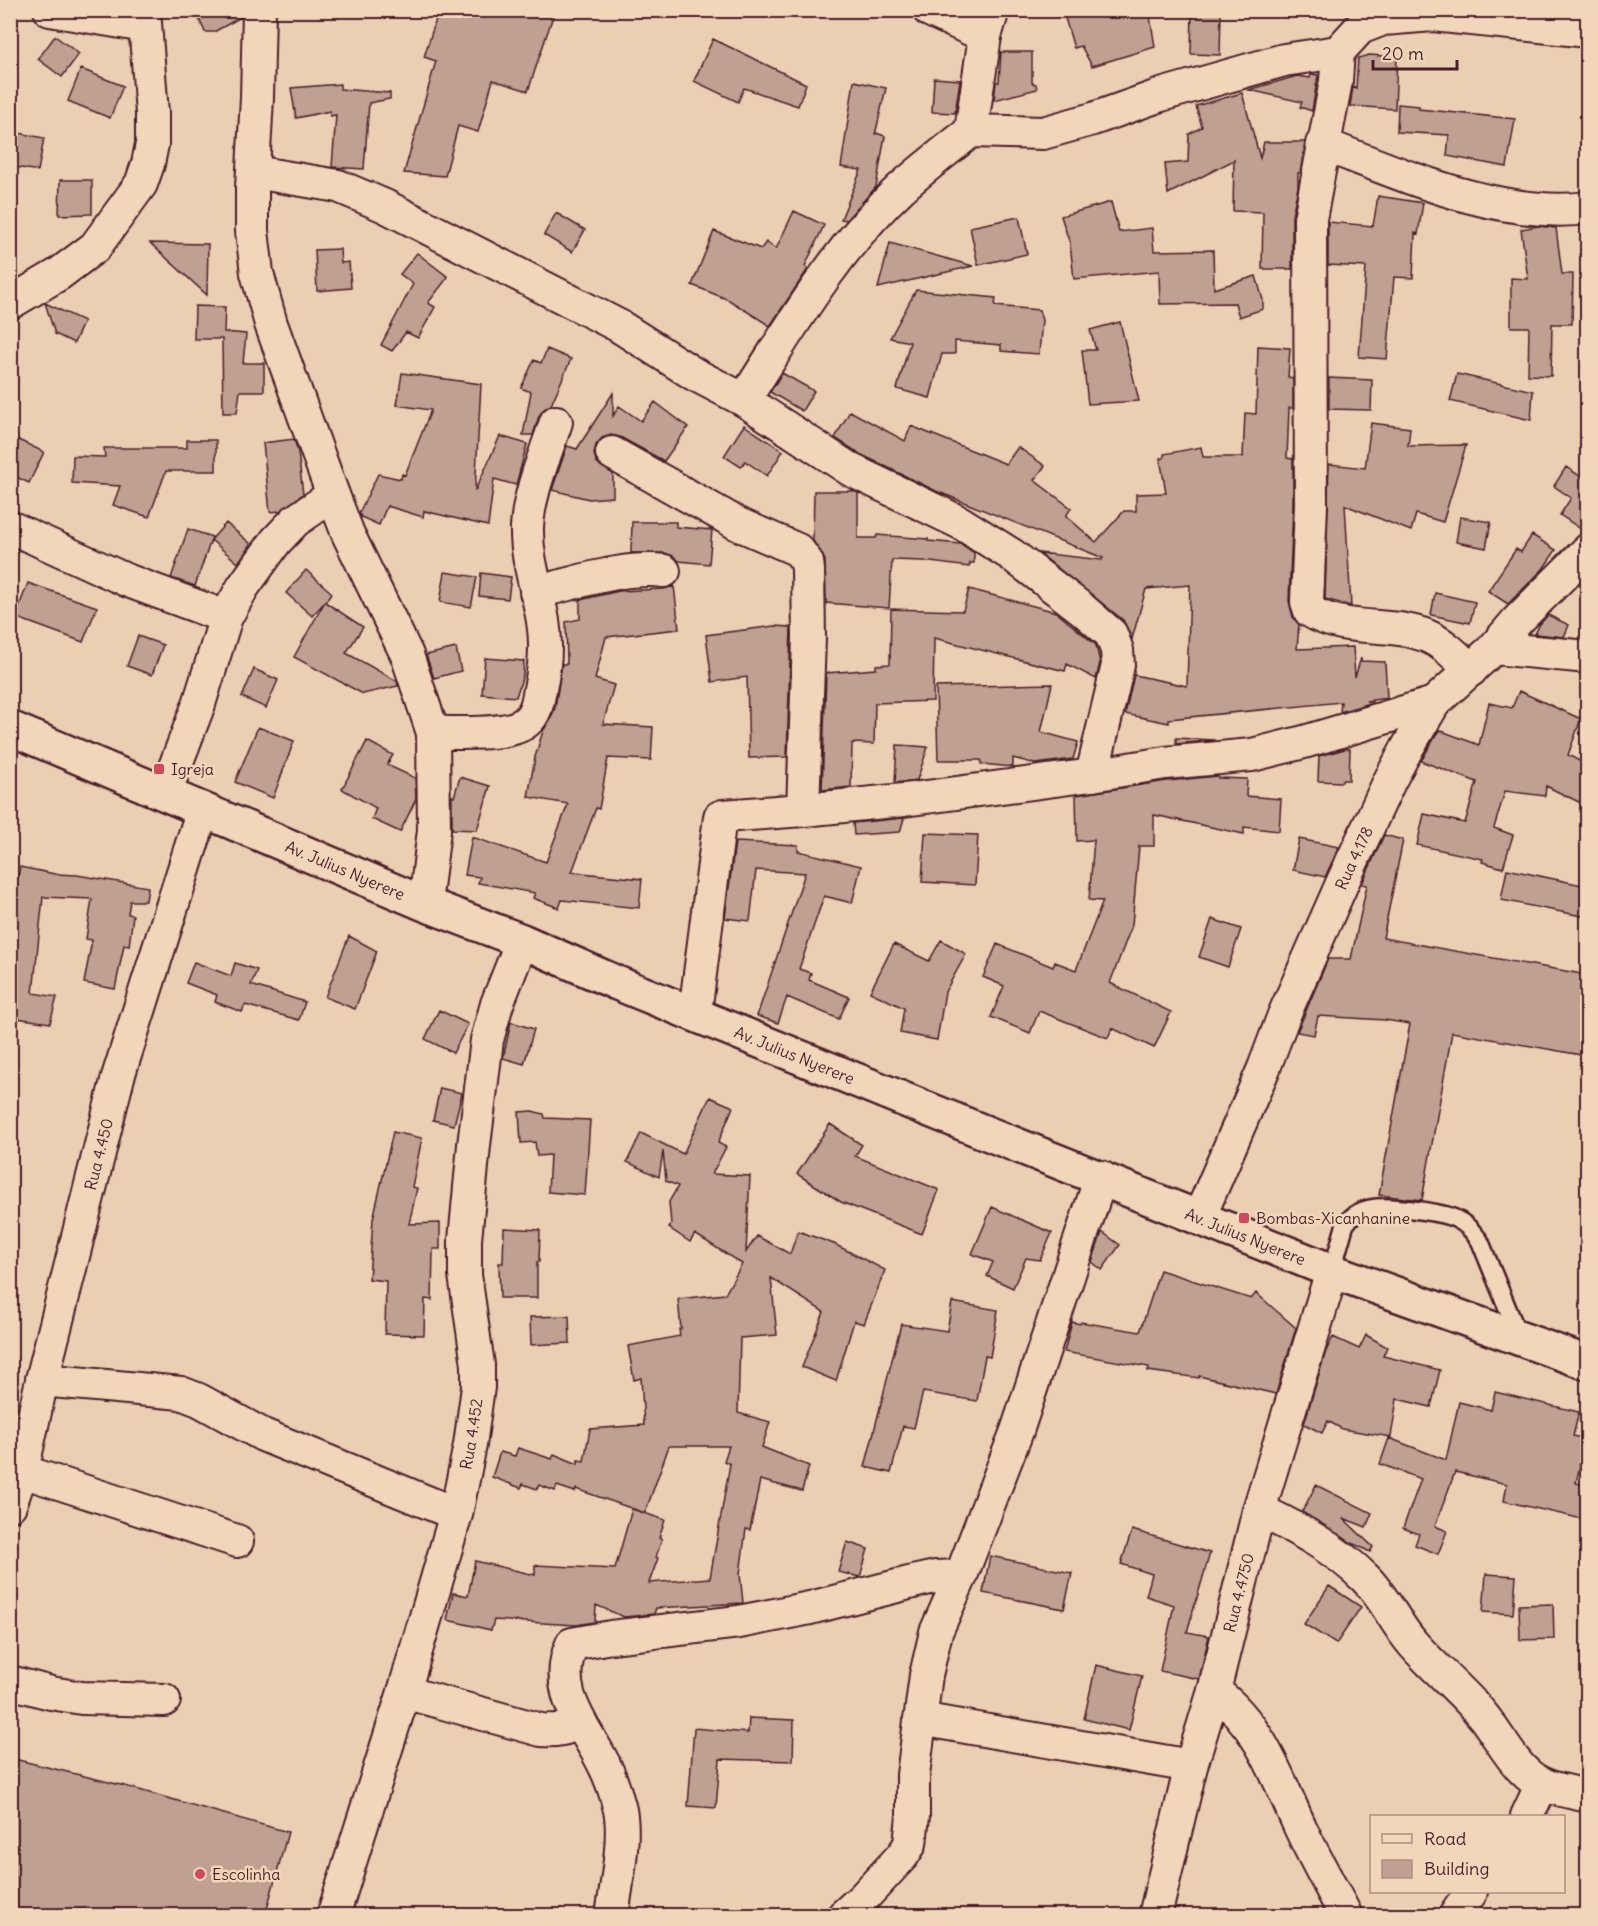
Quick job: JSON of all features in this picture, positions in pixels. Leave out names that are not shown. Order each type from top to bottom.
[{"type":"main road","name":"Av. Julius Nyerere","points":[[10,728],[425,904],[522,941],[964,1124],[1332,1271],[1587,1363]]},
{"type":"street","points":[[10,303],[59,274],[95,247],[141,184],[152,144],[145,18],[50,10]]},
{"type":"street","points":[[259,10],[252,187],[252,231],[257,273],[271,324],[333,495],[348,534],[407,655],[433,733],[434,830],[425,904]]},
{"type":"street","points":[[929,10],[989,23],[971,131]]},
{"type":"street","points":[[1471,670],[1450,651],[1428,636],[1328,620],[1310,611],[1307,603],[1311,505],[1310,219],[1322,144],[1336,81],[1338,52],[1360,19],[1433,15],[1543,18],[1587,31]]},
{"type":"street","points":[[744,400],[806,304],[845,250],[899,190],[971,131],[1044,133],[1093,119],[1161,95],[1284,60],[1338,52]]},
{"type":"street","points":[[1322,144],[1373,164],[1487,202],[1532,209],[1587,208]]},
{"type":"street","points":[[254,171],[338,186],[385,206],[619,326],[694,374],[744,400],[851,470],[985,537],[1063,594],[1111,634],[1117,650],[1118,665],[1092,775]]},
{"type":"street","points":[[433,733],[498,731],[521,726],[529,720],[537,705],[546,661],[544,623],[528,551],[527,527],[531,501],[556,422]]},
{"type":"street","points":[[612,453],[738,524],[798,550],[804,556],[808,570],[809,638],[803,810]]},
{"type":"street","points":[[165,793],[199,704],[226,617],[243,587],[276,542],[295,521],[333,495]]},
{"type":"street","points":[[10,527],[126,580],[226,617]]},
{"type":"street","name":"Rua 4.178","points":[[1199,1218],[1344,879],[1390,780],[1434,703],[1494,648],[1517,621],[1587,550]]},
{"type":"street","points":[[536,592],[616,574],[664,571]]},
{"type":"street","points":[[1494,648],[1587,657]]},
{"type":"street","points":[[695,1013],[720,817],[904,800],[1165,764],[1252,755],[1434,703]]},
{"type":"street","name":"Rua 4.450","points":[[10,1505],[22,1471],[42,1380],[118,1077],[203,809]]},
{"type":"street","name":"Rua 4.452","points":[[333,1916],[404,1692],[456,1514],[470,1445],[478,1387],[478,1365],[465,1275],[465,1240],[474,1145],[487,1040],[497,1004],[522,941]]},
{"type":"street","points":[[843,1916],[864,1897],[903,1855],[910,1844],[913,1825],[913,1775],[926,1675],[936,1632],[962,1576],[1017,1431],[1101,1178]]},
{"type":"street","name":"Rua 4.4750","points":[[1155,1916],[1191,1766],[1214,1692],[1259,1510],[1332,1271]]},
{"type":"street","points":[[42,1380],[181,1393],[199,1400],[263,1435],[456,1514]]},
{"type":"street","points":[[22,1471],[237,1541]]},
{"type":"street","points":[[1259,1510],[1329,1547],[1367,1580],[1414,1645],[1483,1715],[1531,1777],[1542,1784],[1587,1796]]},
{"type":"street","points":[[612,1916],[621,1831],[620,1807],[600,1757],[568,1698],[566,1669],[572,1644],[610,1637],[739,1622],[810,1608],[935,1577],[962,1576]]},
{"type":"street","points":[[10,1682],[51,1693],[82,1698],[164,1700]]},
{"type":"street","points":[[404,1692],[540,1730],[558,1731],[579,1722]]},
{"type":"street","points":[[1214,1692],[1238,1712],[1259,1740],[1346,1916]]},
{"type":"street","points":[[920,1719],[1191,1766]]},
{"type":"street","points":[[1527,1815],[1542,1784]]},
{"type":"street","points":[[1455,1916],[1470,1893]]},
{"type":"lane","points":[[1332,1271],[1341,1232],[1349,1219],[1364,1210],[1378,1207],[1455,1218],[1470,1227],[1480,1241],[1520,1340]]},
{"type":"building","points":[[195,10],[241,10],[241,17],[214,32],[205,32]]},
{"type":"building","points":[[439,10],[555,10],[528,91],[493,80],[478,132],[458,126],[445,176],[404,173],[436,61],[424,57]]},
{"type":"building","points":[[1093,10],[1149,10],[1155,47],[1092,66],[1081,46],[1074,48],[1065,18]]},
{"type":"building","points":[[1192,10],[1221,10],[1220,55],[1191,54]]},
{"type":"building","points":[[55,36],[79,54],[62,77],[38,59]]},
{"type":"building","points":[[713,39],[806,84],[798,106],[744,88],[738,102],[694,81]]},
{"type":"building","points":[[1001,52],[1032,52],[1032,83],[1036,84],[1037,89],[994,100],[996,82],[999,82]]},
{"type":"building","points":[[1369,55],[1397,57],[1395,109],[1350,106],[1353,87],[1356,88],[1358,58]]},
{"type":"building","points":[[81,69],[123,86],[110,118],[68,101]]},
{"type":"building","points":[[1311,74],[1318,75],[1312,111],[1300,107],[1302,102],[1249,90],[1297,76],[1310,78]]},
{"type":"building","points":[[934,78],[960,80],[955,113],[932,112]]},
{"type":"building","points":[[854,81],[886,88],[875,135],[876,133],[885,136],[876,187],[846,220],[841,219],[861,170],[841,167]]},
{"type":"building","points":[[340,84],[340,89],[390,93],[390,99],[369,103],[364,169],[332,167],[336,115],[330,116],[330,111],[296,118],[291,88]]},
{"type":"building","points":[[1242,93],[1260,158],[1264,142],[1305,142],[1292,216],[1292,269],[1262,269],[1263,212],[1233,211],[1234,160],[1168,194],[1165,164],[1188,162],[1189,134],[1202,127],[1196,106]]},
{"type":"building","points":[[1398,104],[1419,106],[1419,109],[1515,119],[1507,167],[1447,156],[1449,135],[1397,132]]},
{"type":"building","points":[[14,132],[44,138],[38,171],[10,166],[10,150]]},
{"type":"building","points":[[60,180],[92,180],[92,214],[59,215]]},
{"type":"building","points":[[1378,196],[1423,203],[1418,234],[1415,233],[1413,278],[1394,277],[1387,359],[1359,357],[1366,267],[1328,265],[1328,222],[1373,226]]},
{"type":"building","points":[[1111,202],[1119,232],[1152,228],[1154,251],[1213,250],[1214,289],[1256,276],[1263,300],[1263,309],[1239,317],[1235,303],[1160,304],[1159,271],[1074,279],[1070,244],[1061,216]]},
{"type":"building","points":[[794,211],[824,225],[805,266],[808,269],[770,326],[729,300],[692,285],[714,231],[761,249],[766,242],[776,249]]},
{"type":"building","points":[[556,213],[585,230],[572,252],[544,235]]},
{"type":"building","points":[[1019,217],[1027,254],[978,265],[970,227]]},
{"type":"building","points":[[1538,226],[1556,228],[1562,274],[1573,274],[1572,324],[1552,324],[1551,376],[1528,375],[1529,327],[1511,327],[1511,278],[1528,279],[1521,229]]},
{"type":"building","points":[[150,243],[208,244],[207,295]]},
{"type":"building","points":[[890,243],[973,266],[878,288]]},
{"type":"building","points":[[340,249],[341,263],[349,262],[351,288],[317,291],[315,250]]},
{"type":"building","points":[[417,253],[448,277],[428,303],[435,307],[418,338],[406,332],[392,351],[381,345],[413,284],[400,274]]},
{"type":"building","points":[[916,290],[996,298],[995,306],[1039,310],[1042,320],[1039,354],[1001,351],[1001,345],[955,341],[955,354],[942,354],[930,398],[897,389],[910,342],[890,338]]},
{"type":"building","points":[[45,303],[84,321],[74,343],[55,334]]},
{"type":"building","points":[[195,306],[225,307],[224,332],[246,334],[243,363],[264,363],[264,391],[240,391],[237,413],[223,413],[222,339],[194,339]]},
{"type":"building","points":[[1120,322],[1139,401],[1088,404],[1082,350],[1096,350],[1090,330]]},
{"type":"building","points":[[1258,346],[1290,348],[1288,377],[1293,378],[1293,408],[1289,408],[1287,458],[1293,459],[1293,505],[1289,601],[1293,617],[1299,623],[1297,649],[1353,647],[1355,677],[1361,658],[1361,661],[1385,662],[1387,698],[1366,701],[1373,702],[1340,712],[1341,702],[1169,719],[1169,723],[1125,714],[1134,675],[1187,686],[1190,585],[1146,589],[1132,639],[1123,620],[1039,553],[1102,560],[1103,558],[936,491],[860,454],[835,438],[850,411],[905,441],[911,426],[1006,464],[1018,447],[1045,466],[1034,480],[1071,508],[1066,516],[1096,542],[1124,511],[1136,511],[1136,494],[1166,493],[1160,458],[1164,458],[1164,454],[1201,447],[1203,457],[1243,457],[1245,413],[1256,414]]},
{"type":"building","points":[[547,349],[571,359],[551,405],[539,416],[533,435],[523,435],[531,392],[521,388],[534,360],[541,363]]},
{"type":"building","points":[[402,373],[481,384],[475,491],[500,436],[527,444],[516,485],[494,479],[488,526],[424,511],[423,517],[387,506],[379,525],[361,517],[359,513],[378,474],[401,479],[402,474],[405,475],[431,410],[397,405]]},
{"type":"building","points":[[782,373],[814,391],[802,411],[770,392]]},
{"type":"building","points":[[1457,374],[1533,391],[1531,420],[1450,401]]},
{"type":"building","points":[[1329,378],[1372,380],[1371,410],[1329,409]]},
{"type":"building","points":[[613,393],[613,416],[619,406],[641,421],[655,402],[688,427],[664,461],[620,437],[611,435],[602,438],[596,445],[594,454],[597,463],[613,474],[613,497],[589,499],[552,490],[567,446],[577,449]]},
{"type":"building","points":[[1371,423],[1410,428],[1408,446],[1466,445],[1443,522],[1416,514],[1411,531],[1345,505],[1351,606],[1325,599],[1329,464],[1365,468]]},
{"type":"building","points":[[744,425],[783,451],[767,476],[745,461],[741,467],[724,456]]},
{"type":"building","points":[[10,436],[44,452],[29,483],[10,474]]},
{"type":"building","points":[[294,439],[298,452],[303,494],[280,511],[270,512],[263,443]]},
{"type":"building","points":[[187,440],[216,440],[216,471],[166,471],[149,517],[113,505],[120,486],[72,483],[73,456],[105,457],[104,448],[187,448]]},
{"type":"building","points":[[1566,467],[1583,478],[1587,470],[1587,533],[1560,515],[1571,498],[1554,486]]},
{"type":"building","points":[[814,491],[854,491],[858,493],[858,538],[876,538],[877,535],[961,544],[974,553],[974,563],[970,563],[969,567],[923,561],[892,560],[889,608],[826,603],[825,560],[813,541]]},
{"type":"building","points":[[1460,517],[1491,522],[1486,548],[1456,542]]},
{"type":"building","points":[[632,522],[676,522],[676,527],[712,530],[709,564],[679,561],[665,553],[631,553]]},
{"type":"building","points":[[226,523],[251,544],[238,563],[211,540]]},
{"type":"building","points":[[188,529],[212,537],[195,586],[171,578]]},
{"type":"building","points":[[1532,535],[1556,550],[1543,569],[1508,604],[1488,591],[1516,549],[1521,552]]},
{"type":"building","points":[[306,570],[332,593],[325,602],[363,627],[346,653],[397,681],[398,686],[363,694],[294,657],[324,603],[312,616],[286,593]]},
{"type":"building","points":[[445,572],[477,577],[471,607],[440,602]]},
{"type":"building","points":[[481,573],[511,577],[508,599],[479,596]]},
{"type":"building","points":[[28,583],[97,607],[83,642],[15,617]]},
{"type":"building","points":[[674,586],[679,629],[606,637],[595,679],[614,685],[603,724],[653,727],[651,760],[608,758],[599,809],[596,808],[572,872],[642,879],[639,908],[562,900],[559,908],[533,898],[535,893],[478,883],[480,877],[465,875],[472,837],[546,862],[568,804],[528,797],[535,757],[543,731],[555,708],[562,664],[567,664],[566,622],[580,619],[580,600],[619,591],[664,589]]},
{"type":"building","points":[[969,589],[1056,612],[1096,645],[1100,663],[1096,679],[1067,664],[1065,671],[934,638],[933,701],[875,703],[874,744],[852,743],[851,787],[822,790],[826,673],[876,669],[876,665],[890,664],[891,609],[963,611]]},
{"type":"building","points":[[1435,593],[1475,602],[1470,623],[1431,615]]},
{"type":"building","points":[[1548,615],[1569,625],[1564,637],[1535,634]]},
{"type":"building","points":[[774,626],[791,627],[787,757],[749,758],[747,677],[712,682],[706,635]]},
{"type":"building","points":[[138,636],[163,645],[152,675],[127,666]]},
{"type":"building","points":[[456,648],[461,671],[434,678],[426,655]]},
{"type":"building","points":[[485,658],[524,661],[523,675],[516,697],[482,694]]},
{"type":"building","points":[[254,669],[278,680],[266,708],[242,697]]},
{"type":"building","points":[[1052,684],[1041,732],[1078,742],[1073,759],[1036,764],[1013,758],[1013,767],[981,764],[981,760],[938,760],[936,687]]},
{"type":"building","points":[[1519,691],[1581,719],[1568,755],[1587,765],[1587,806],[1546,786],[1545,796],[1505,791],[1494,828],[1513,835],[1503,868],[1482,862],[1483,859],[1417,845],[1424,814],[1465,823],[1477,782],[1421,761],[1439,730],[1479,745],[1489,703],[1512,708]]},
{"type":"building","points":[[258,727],[294,741],[273,798],[235,782]]},
{"type":"building","points":[[1176,738],[1215,740],[1176,744]]},
{"type":"building","points":[[367,741],[393,755],[387,765],[415,778],[416,799],[400,832],[372,819],[376,808],[342,789]]},
{"type":"building","points":[[897,745],[928,747],[917,780],[895,783]]},
{"type":"building","points":[[1350,749],[1349,780],[1318,781],[1319,756]]},
{"type":"building","points":[[1218,776],[1218,778],[1247,779],[1246,796],[1281,799],[1279,831],[1244,827],[1244,834],[1154,815],[1154,846],[1139,846],[1132,925],[1110,983],[1171,1012],[1154,1048],[1112,1028],[1108,1038],[1039,1011],[1030,1033],[991,1017],[1004,986],[983,977],[997,944],[1053,967],[1055,962],[1076,970],[1103,901],[1089,900],[1094,840],[1077,841],[1076,795],[1167,781]]},
{"type":"building","points":[[460,777],[490,786],[477,830],[452,829],[452,796],[454,797]]},
{"type":"building","points":[[904,818],[900,832],[854,835],[853,823]]},
{"type":"building","points":[[925,833],[978,835],[975,885],[922,882]]},
{"type":"building","points":[[1384,835],[1403,840],[1383,938],[1587,975],[1587,1056],[1452,1032],[1422,1200],[1379,1195],[1410,1024],[1385,1020],[1318,1016],[1314,1035],[1297,1032],[1328,959],[1351,959],[1367,885],[1362,884]]},
{"type":"building","points":[[1299,839],[1339,847],[1325,877],[1293,870]]},
{"type":"building","points":[[735,842],[798,845],[798,851],[861,866],[852,903],[824,896],[799,969],[811,973],[809,980],[849,997],[839,1019],[787,997],[778,1023],[757,1016],[805,873],[756,870],[750,921],[725,918]]},
{"type":"building","points":[[20,867],[148,887],[146,901],[130,901],[128,914],[133,915],[129,946],[124,945],[115,989],[84,983],[92,940],[86,939],[92,899],[43,897],[33,993],[57,997],[50,1023],[10,1017],[10,911]]},
{"type":"building","points":[[1507,869],[1587,886],[1587,917],[1501,900]]},
{"type":"building","points":[[1212,919],[1241,929],[1228,967],[1199,957]]},
{"type":"building","points":[[349,936],[377,951],[355,1009],[325,997]]},
{"type":"building","points":[[941,940],[966,954],[945,992],[937,1040],[900,1033],[904,1008],[870,992],[894,944],[929,961]]},
{"type":"building","points":[[194,962],[231,976],[235,963],[257,970],[251,985],[305,1002],[299,1020],[245,1005],[242,1012],[215,1002],[217,995],[186,983]]},
{"type":"building","points":[[439,1010],[468,1024],[453,1053],[425,1039]]},
{"type":"building","points":[[511,1022],[534,1029],[524,1064],[503,1058]]},
{"type":"building","points":[[440,1088],[462,1093],[454,1125],[433,1120]]},
{"type":"building","points":[[710,1097],[733,1107],[718,1143],[726,1147],[712,1174],[750,1176],[746,1252],[757,1236],[790,1254],[798,1231],[834,1244],[885,1270],[864,1324],[854,1321],[836,1381],[802,1367],[824,1312],[771,1278],[777,1335],[740,1338],[738,1413],[770,1422],[762,1447],[809,1466],[802,1491],[760,1480],[750,1530],[746,1529],[740,1574],[743,1603],[656,1608],[654,1614],[624,1617],[596,1605],[595,1622],[576,1625],[494,1620],[491,1630],[447,1620],[453,1593],[468,1596],[475,1561],[535,1575],[535,1565],[615,1569],[632,1509],[665,1520],[659,1538],[662,1539],[656,1557],[658,1558],[649,1583],[710,1578],[730,1464],[724,1461],[729,1446],[669,1446],[645,1513],[576,1489],[575,1492],[557,1486],[555,1491],[539,1485],[537,1489],[523,1484],[521,1488],[492,1477],[500,1452],[515,1456],[518,1448],[552,1459],[554,1454],[578,1464],[578,1460],[584,1461],[590,1429],[644,1425],[641,1378],[634,1380],[628,1346],[680,1336],[678,1299],[725,1294],[742,1264],[695,1234],[690,1242],[669,1228],[671,1224],[669,1202],[678,1186],[666,1181],[663,1151],[659,1177],[627,1162],[641,1133],[683,1154]]},
{"type":"building","points":[[532,1111],[544,1114],[545,1118],[590,1120],[585,1195],[548,1192],[550,1155],[537,1156],[535,1142],[521,1143],[519,1112]]},
{"type":"building","points":[[830,1124],[862,1145],[855,1156],[939,1190],[922,1234],[841,1202],[797,1174]]},
{"type":"building","points":[[393,1132],[422,1138],[412,1187],[417,1188],[409,1224],[440,1223],[440,1249],[433,1249],[432,1300],[425,1299],[424,1335],[385,1334],[386,1281],[369,1279],[373,1219]]},
{"type":"building","points":[[992,1207],[1052,1233],[1040,1260],[1026,1258],[1013,1288],[987,1276],[993,1262],[972,1254]]},
{"type":"building","points":[[504,1228],[540,1230],[537,1298],[500,1298],[499,1263],[503,1263]]},
{"type":"building","points":[[1102,1232],[1120,1245],[1102,1270],[1092,1262]]},
{"type":"building","points":[[1160,1270],[1251,1299],[1256,1293],[1296,1328],[1276,1394],[1199,1376],[1199,1378],[1148,1371],[1149,1367],[1064,1352],[1072,1322],[1140,1332]]},
{"type":"building","points":[[952,1302],[998,1310],[990,1357],[985,1356],[977,1401],[923,1392],[914,1428],[903,1426],[891,1473],[865,1467],[901,1324],[947,1331]]},
{"type":"building","points":[[569,1316],[570,1343],[531,1345],[530,1317]]},
{"type":"building","points":[[1366,1335],[1387,1347],[1383,1356],[1440,1370],[1431,1407],[1397,1399],[1391,1437],[1342,1429],[1328,1421],[1322,1433],[1304,1424],[1326,1351],[1333,1337],[1359,1349]]},
{"type":"building","points":[[1495,1392],[1579,1412],[1573,1436],[1586,1439],[1576,1483],[1587,1485],[1587,1520],[1504,1501],[1507,1484],[1455,1472],[1435,1526],[1447,1531],[1438,1554],[1415,1545],[1419,1534],[1403,1528],[1421,1479],[1380,1464],[1389,1438],[1446,1460],[1459,1402],[1491,1410]]},
{"type":"building","points":[[1316,1485],[1372,1513],[1366,1527],[1343,1518],[1373,1547],[1370,1552],[1302,1512]]},
{"type":"building","points":[[1132,1530],[1210,1553],[1187,1632],[1209,1636],[1199,1679],[1160,1671],[1174,1605],[1146,1596],[1152,1574],[1121,1564]]},
{"type":"building","points":[[847,1542],[868,1549],[860,1577],[838,1572]]},
{"type":"building","points":[[990,1556],[1072,1573],[1064,1609],[983,1593]]},
{"type":"building","points":[[1486,1574],[1516,1576],[1513,1614],[1483,1612]]},
{"type":"building","points":[[1329,1586],[1361,1607],[1336,1644],[1304,1624]]},
{"type":"building","points":[[1553,1604],[1554,1639],[1520,1640],[1519,1605]]},
{"type":"building","points":[[1096,1665],[1142,1676],[1129,1730],[1084,1719]]},
{"type":"building","points":[[749,1718],[794,1720],[793,1761],[720,1759],[716,1808],[688,1806],[694,1728],[748,1733]]},
{"type":"building","points":[[10,1758],[125,1786],[288,1832],[265,1916],[10,1916]]},
{"type":"place","name":"Igreja","points":[[159,769]]},
{"type":"place","name":"Bombas-Xicanhanine","points":[[1244,1218]]},
{"type":"place","name":"Escolinha","points":[[200,1874]]}]
